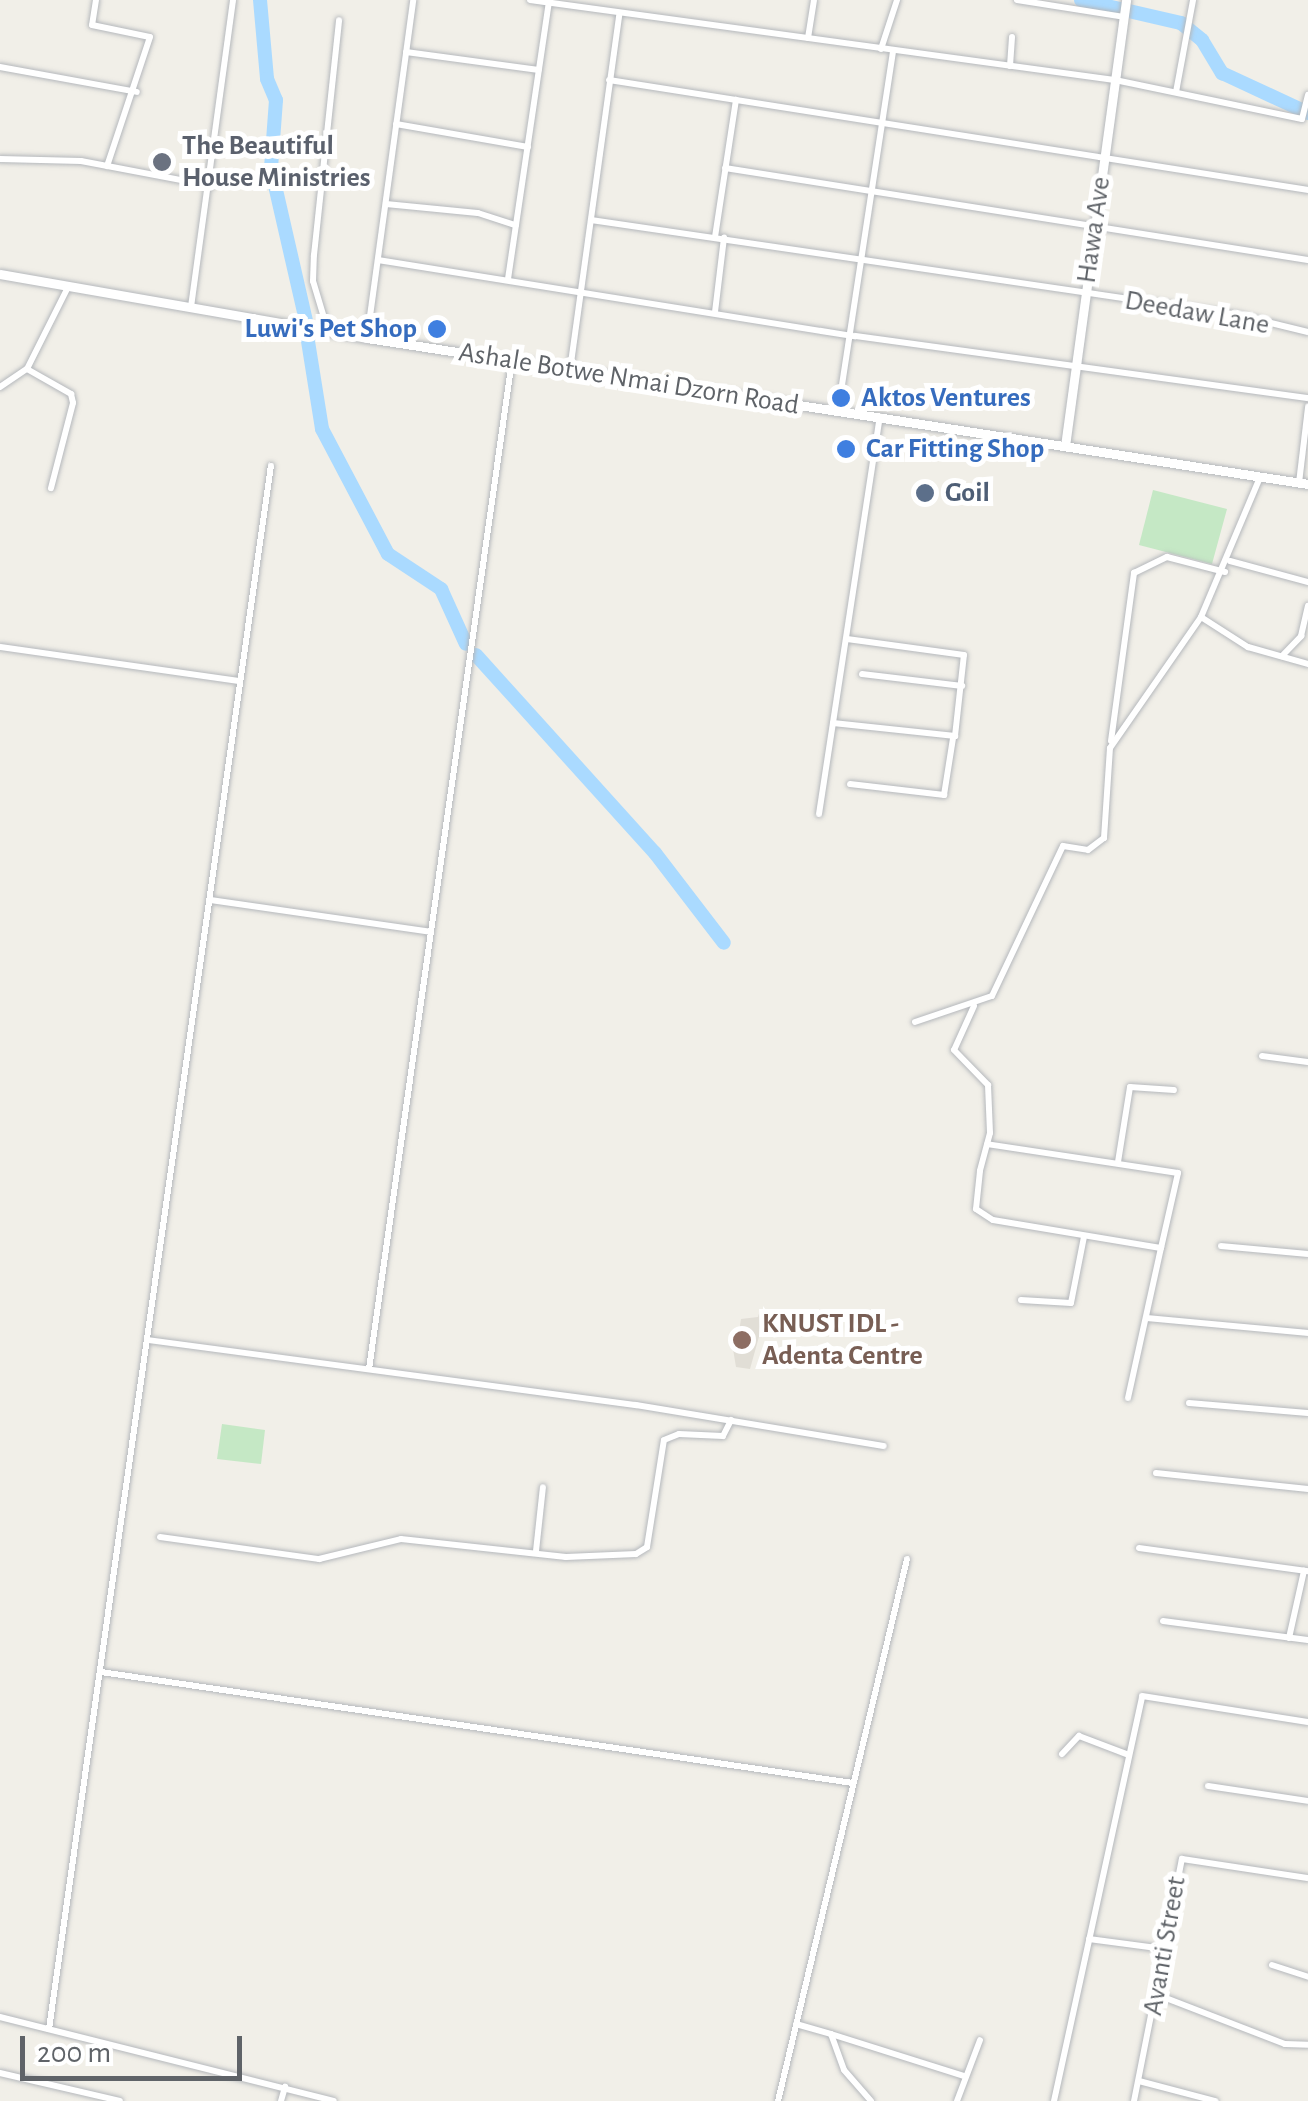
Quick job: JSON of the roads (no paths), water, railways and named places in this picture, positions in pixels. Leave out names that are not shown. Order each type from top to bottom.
[{"type":"main road","name":"Hawa Ave","points":[[1065,446],[1125,9]]},
{"type":"main road","name":"Ashale Botwe Nmai Dzorn Road","points":[[4,275],[512,362],[1303,483]]},
{"type":"street","points":[[96,0],[92,26],[150,34],[136,92],[107,166]]},
{"type":"street","points":[[191,308],[212,186],[233,0]]},
{"type":"street","points":[[367,338],[413,0]]},
{"type":"street","points":[[530,0],[1115,80],[1303,115],[1308,95]]},
{"type":"street","points":[[808,38],[814,0]]},
{"type":"street","points":[[880,49],[897,0]]},
{"type":"street","points":[[1017,0],[1125,9]]},
{"type":"street","points":[[1176,92],[1193,0]]},
{"type":"street","points":[[508,279],[549,4]]},
{"type":"street","points":[[570,370],[618,15]]},
{"type":"street","points":[[328,332],[313,281],[339,20]]},
{"type":"street","points":[[1010,66],[1012,37]]},
{"type":"street","points":[[838,411],[866,260],[893,50]]},
{"type":"street","points":[[406,52],[538,70]]},
{"type":"street","points":[[0,67],[136,92]]},
{"type":"street","points":[[609,80],[1308,190]]},
{"type":"street","points":[[715,312],[725,168],[736,100]]},
{"type":"street","points":[[396,124],[528,148]]},
{"type":"street","points":[[0,158],[107,166],[212,186]]},
{"type":"street","points":[[725,168],[1308,260]]},
{"type":"street","points":[[386,204],[478,213],[516,224]]},
{"type":"street","name":"Deedaw Lane","points":[[591,220],[1308,332]]},
{"type":"street","points":[[378,260],[854,336],[1308,398]]},
{"type":"street","points":[[0,386],[27,369],[68,286]]},
{"type":"street","points":[[369,1369],[512,362]]},
{"type":"street","points":[[27,369],[71,394],[73,403],[51,488]]},
{"type":"street","points":[[1303,483],[1308,407]]},
{"type":"street","points":[[819,814],[880,417]]},
{"type":"street","points":[[49,2029],[271,466]]},
{"type":"street","points":[[1110,748],[1201,618],[1230,561],[1260,477]]},
{"type":"street","points":[[915,1022],[974,1005],[1003,983],[1063,846],[1088,850],[1104,838],[1110,748],[1134,573],[1168,557],[1224,572]]},
{"type":"street","points":[[1230,561],[1308,582]]},
{"type":"street","points":[[1281,656],[1301,636],[1308,606]]},
{"type":"street","points":[[1201,618],[1238,642],[1308,664]]},
{"type":"street","points":[[847,640],[964,656],[944,795],[850,784]]},
{"type":"street","points":[[0,647],[238,681]]},
{"type":"street","points":[[862,674],[962,686]]},
{"type":"street","points":[[834,723],[953,738]]},
{"type":"street","points":[[210,900],[431,932]]},
{"type":"street","points":[[974,1005],[954,1050],[988,1085],[987,1144],[977,1196],[983,1217],[1161,1248]]},
{"type":"street","points":[[1262,1056],[1308,1062]]},
{"type":"street","points":[[1118,1162],[1130,1087],[1174,1090]]},
{"type":"street","points":[[987,1144],[1178,1173],[1128,1398]]},
{"type":"street","points":[[1020,1300],[1071,1303],[1084,1236]]},
{"type":"street","points":[[1222,1246],[1308,1254]]},
{"type":"street","points":[[1147,1318],[1308,1333]]},
{"type":"street","points":[[148,1340],[731,1420],[884,1446]]},
{"type":"street","points":[[1189,1403],[1308,1413]]},
{"type":"street","points":[[160,1537],[319,1559],[400,1539],[566,1557],[636,1554],[647,1546],[664,1440],[679,1434],[723,1436],[731,1420]]},
{"type":"street","points":[[1156,1473],[1308,1489]]},
{"type":"street","points":[[536,1551],[542,1487]]},
{"type":"street","points":[[1138,1548],[1306,1571],[1289,1638]]},
{"type":"street","points":[[778,2101],[907,1558]]},
{"type":"street","points":[[1163,1620],[1308,1640]]},
{"type":"street","points":[[101,1672],[853,1782]]},
{"type":"street","points":[[1054,2101],[1144,1695],[1308,1722]]},
{"type":"street","points":[[1062,1754],[1079,1736],[1129,1755]]},
{"type":"street","points":[[1208,1786],[1308,1801]]},
{"type":"street","name":"Avanti Street","points":[[1134,2101],[1158,1996],[1182,1858],[1308,1878]]},
{"type":"street","points":[[1089,1939],[1164,1949]]},
{"type":"street","points":[[1272,1965],[1308,1978]]},
{"type":"street","points":[[1158,1996],[1285,2044],[1308,2045]]},
{"type":"street","points":[[0,2018],[334,2101]]},
{"type":"street","points":[[796,2024],[964,2076]]},
{"type":"street","points":[[831,2034],[844,2070],[870,2101]]},
{"type":"street","points":[[957,2101],[980,2040]]},
{"type":"street","points":[[0,2073],[120,2101]]},
{"type":"street","points":[[1139,2081],[1215,2101]]},
{"type":"street","points":[[281,2101],[285,2087]]},
{"type":"waterway","points":[[260,0],[267,79],[276,100],[271,168],[306,321]]},
{"type":"waterway","points":[[1081,0],[1181,23],[1202,40],[1222,73],[1308,113]]},
{"type":"waterway","points":[[307,335],[322,429],[388,554],[441,589],[466,644]]},
{"type":"waterway","points":[[476,655],[655,853],[724,943]]},
{"type":"place","name":"The Beautiful House Ministries","points":[[162,162]]},
{"type":"place","name":"Luwi's Pet Shop","points":[[437,329]]},
{"type":"place","name":"Aktos Ventures","points":[[841,398]]},
{"type":"place","name":"Car Fitting Shop","points":[[846,449]]},
{"type":"place","name":"Goil","points":[[925,493]]},
{"type":"place","name":"KNUST IDL - Adenta Centre","points":[[742,1340]]}]
